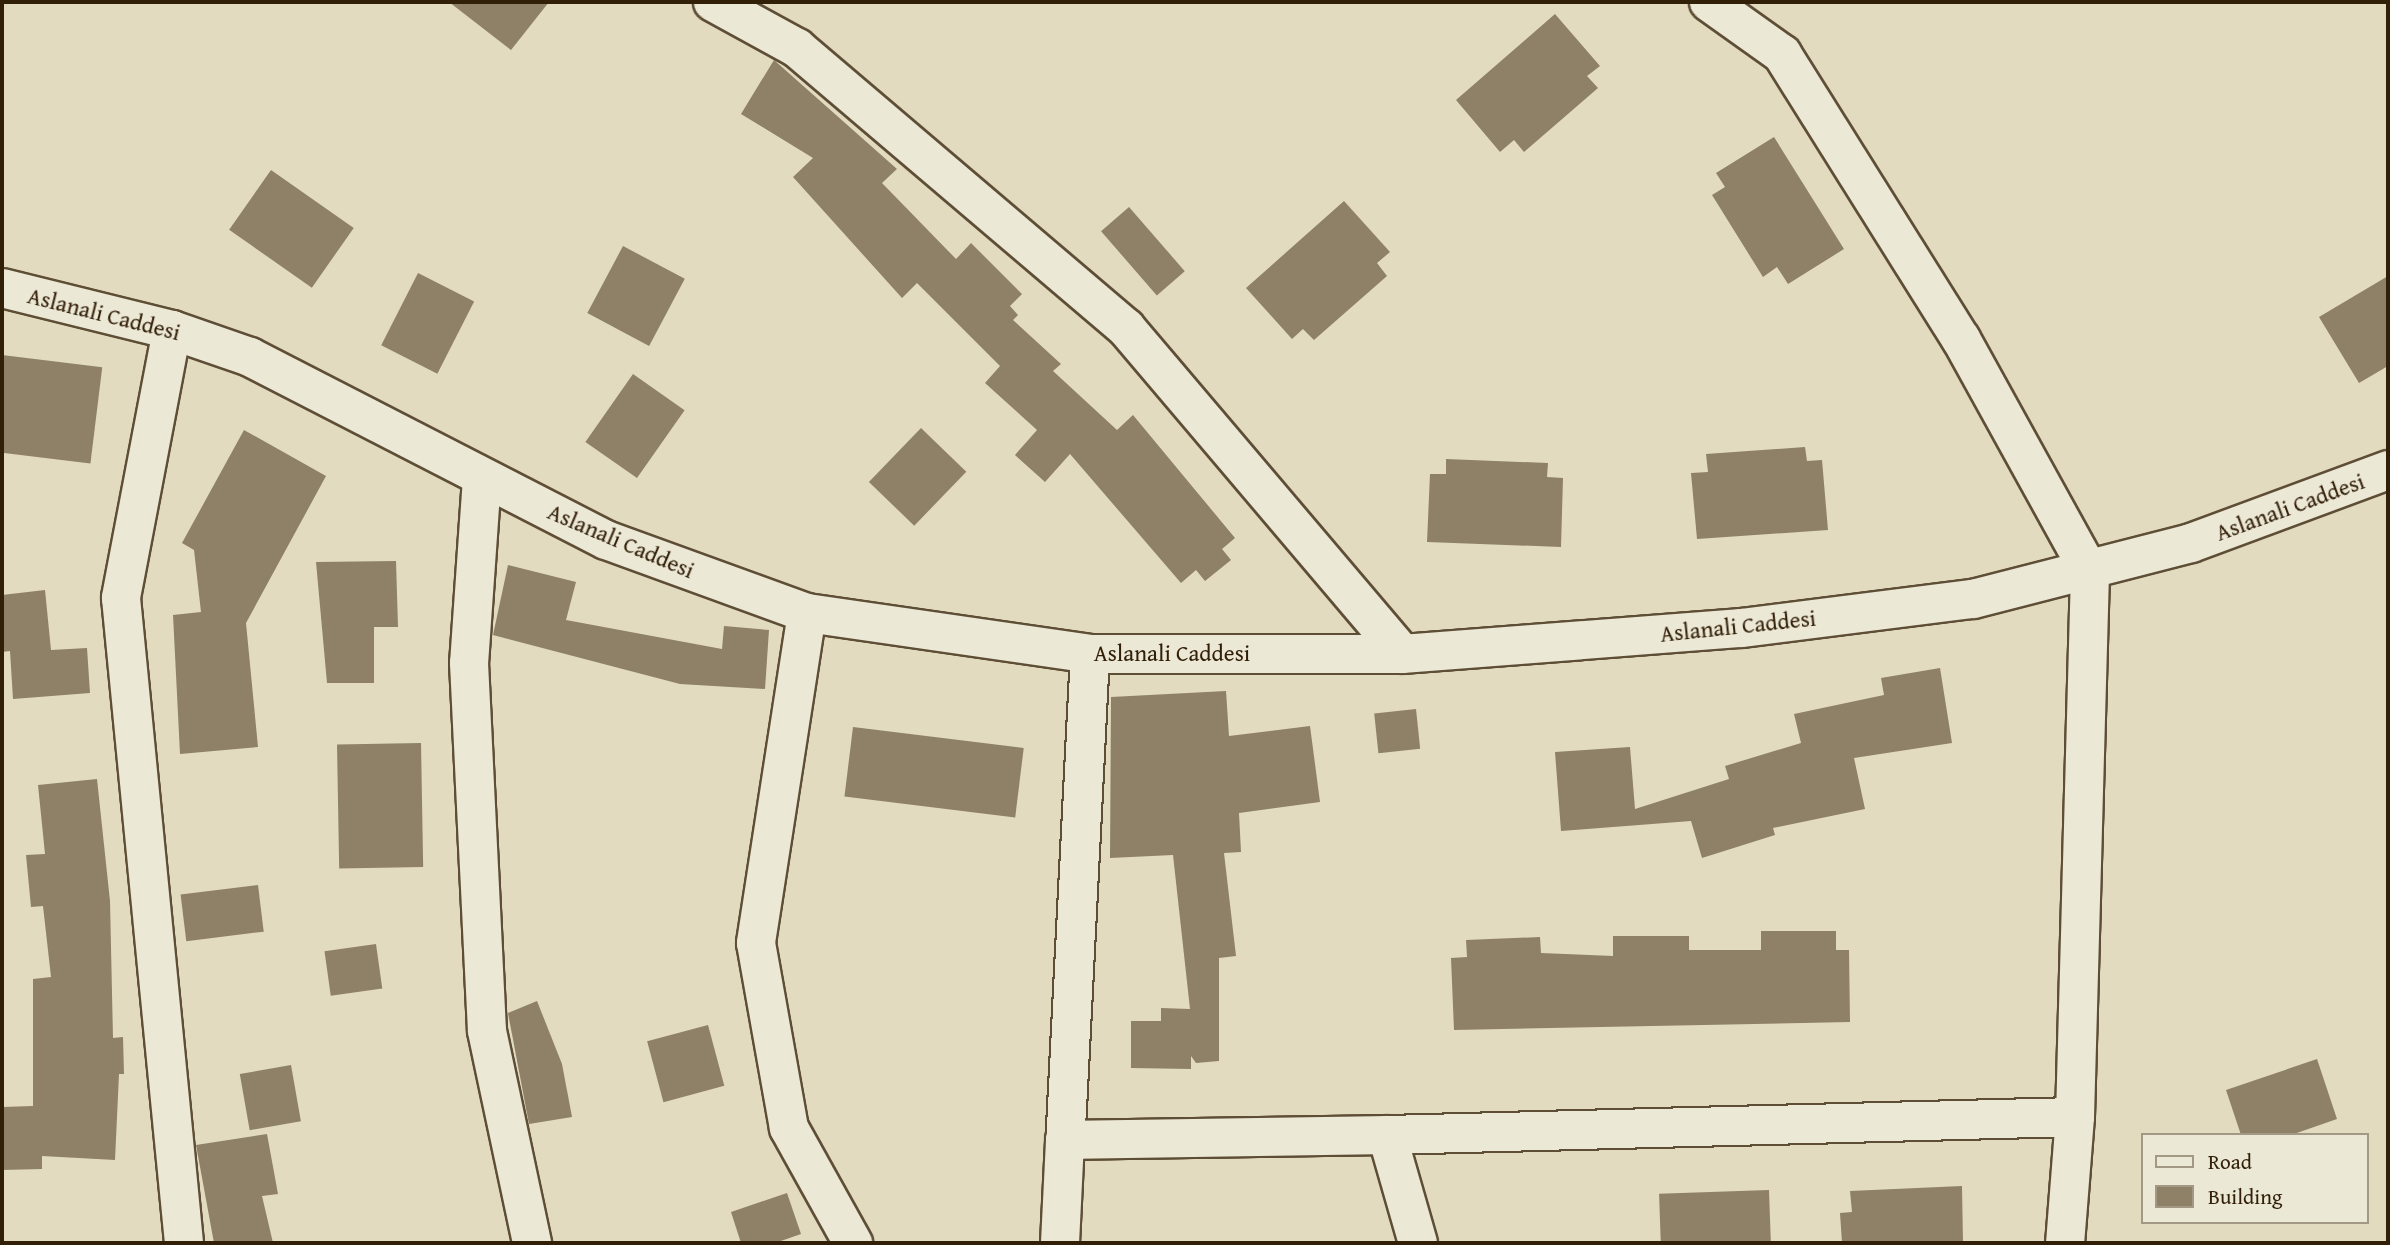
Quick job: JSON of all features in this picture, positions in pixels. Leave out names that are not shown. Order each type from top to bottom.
[{"type":"street","points":[[713,2],[797,48],[1126,328],[1402,654]]},
{"type":"street","points":[[1709,2],[1783,54],[1961,340],[2090,573],[2075,1117],[2065,1243]]},
{"type":"street","name":"Aslanali Caddesi","points":[[2,288],[172,330],[250,358],[606,540],[807,613],[1090,654],[1402,654],[1742,628],[1973,599],[2090,573],[2388,470]]},
{"type":"street","points":[[172,330],[121,598],[184,1243]]},
{"type":"street","points":[[482,478],[469,663],[488,1031],[532,1243]]},
{"type":"street","points":[[807,613],[756,943],[789,1128],[853,1243]]},
{"type":"street","points":[[1060,1243],[1090,654]]},
{"type":"street","points":[[1065,1140],[1387,1135],[2075,1117]]},
{"type":"street","points":[[1387,1135],[1418,1243]]},
{"type":"building","points":[[449,2],[549,2],[511,50]]},
{"type":"building","points":[[1555,14],[1600,66],[1587,76],[1598,88],[1524,152],[1514,140],[1500,152],[1456,100]]},
{"type":"building","points":[[774,60],[897,169],[882,183],[956,259],[971,243],[1022,294],[1010,306],[1018,315],[1013,320],[1061,364],[1053,371],[1117,430],[1133,415],[1235,538],[1222,549],[1231,560],[1205,581],[1196,570],[1181,583],[1070,454],[1045,482],[1015,455],[1037,430],[985,383],[1000,366],[917,283],[902,298],[793,177],[813,158],[741,114]]},
{"type":"building","points":[[1774,137],[1844,249],[1788,284],[1777,267],[1763,277],[1712,195],[1725,187],[1716,173]]},
{"type":"building","points":[[271,170],[354,228],[312,288],[229,230]]},
{"type":"building","points":[[1344,201],[1390,252],[1377,263],[1387,276],[1314,340],[1303,329],[1292,339],[1246,288]]},
{"type":"building","points":[[1129,207],[1185,271],[1157,295],[1101,231]]},
{"type":"building","points":[[623,246],[685,279],[649,346],[587,313]]},
{"type":"building","points":[[418,273],[474,302],[437,374],[381,345]]},
{"type":"building","points":[[2388,276],[2388,366],[2359,383],[2319,317]]},
{"type":"building","points":[[2,355],[102,367],[90,464],[2,453]]},
{"type":"building","points":[[633,374],[685,410],[637,478],[585,442]]},
{"type":"building","points":[[921,428],[966,472],[914,526],[869,482]]},
{"type":"building","points":[[244,430],[326,476],[246,623],[258,747],[180,754],[173,615],[201,612],[194,550],[182,543]]},
{"type":"building","points":[[1805,447],[1807,461],[1822,460],[1828,530],[1697,539],[1691,473],[1708,472],[1706,454]]},
{"type":"building","points":[[1446,459],[1548,463],[1547,477],[1563,478],[1561,547],[1427,542],[1430,474],[1446,474]]},
{"type":"building","points":[[396,561],[398,627],[374,627],[374,683],[327,683],[316,562]]},
{"type":"building","points":[[508,565],[576,582],[566,620],[722,649],[724,626],[769,630],[765,689],[680,684],[493,635]]},
{"type":"building","points":[[45,590],[51,650],[87,648],[90,693],[13,699],[10,651],[2,652],[2,595]]},
{"type":"building","points":[[1940,668],[1952,743],[1854,758],[1865,809],[1773,828],[1775,835],[1702,858],[1691,821],[1561,831],[1555,752],[1630,747],[1635,809],[1729,779],[1725,766],[1801,743],[1794,714],[1884,695],[1881,678]]},
{"type":"building","points":[[1226,691],[1229,736],[1310,726],[1320,802],[1239,813],[1241,852],[1224,853],[1236,956],[1219,958],[1219,1061],[1196,1063],[1191,1056],[1191,1069],[1131,1068],[1131,1021],[1161,1021],[1161,1008],[1190,1009],[1173,855],[1110,858],[1111,697]]},
{"type":"building","points":[[1416,709],[1420,749],[1378,753],[1374,713]]},
{"type":"building","points":[[853,727],[1024,748],[1015,817],[844,796]]},
{"type":"building","points":[[421,743],[423,867],[339,868],[337,744]]},
{"type":"building","points":[[97,779],[110,901],[113,1038],[123,1037],[124,1074],[119,1074],[115,1160],[42,1156],[42,1169],[2,1170],[2,1107],[33,1106],[33,979],[51,977],[43,906],[31,907],[26,855],[45,854],[38,785]]},
{"type":"building","points":[[258,885],[264,932],[186,941],[181,895]]},
{"type":"building","points":[[1761,931],[1836,931],[1836,950],[1849,950],[1850,1022],[1454,1030],[1451,958],[1467,957],[1466,940],[1540,937],[1541,953],[1613,956],[1613,936],[1689,936],[1689,950],[1761,950]]},
{"type":"building","points":[[376,944],[382,989],[331,996],[325,951]]},
{"type":"building","points":[[537,1001],[562,1064],[572,1117],[529,1124],[508,1013]]},
{"type":"building","points":[[708,1025],[724,1086],[663,1102],[647,1041]]},
{"type":"building","points":[[2317,1059],[2337,1119],[2297,1133],[2240,1133],[2226,1090]]},
{"type":"building","points":[[291,1065],[301,1121],[250,1130],[240,1074]]},
{"type":"building","points":[[267,1134],[278,1194],[262,1196],[273,1243],[214,1243],[196,1145]]},
{"type":"building","points":[[1962,1186],[1963,1243],[1842,1243],[1840,1213],[1852,1212],[1850,1191]]},
{"type":"building","points":[[1769,1190],[1771,1242],[1661,1243],[1659,1194]]},
{"type":"building","points":[[787,1193],[801,1234],[775,1243],[741,1243],[731,1212]]}]
